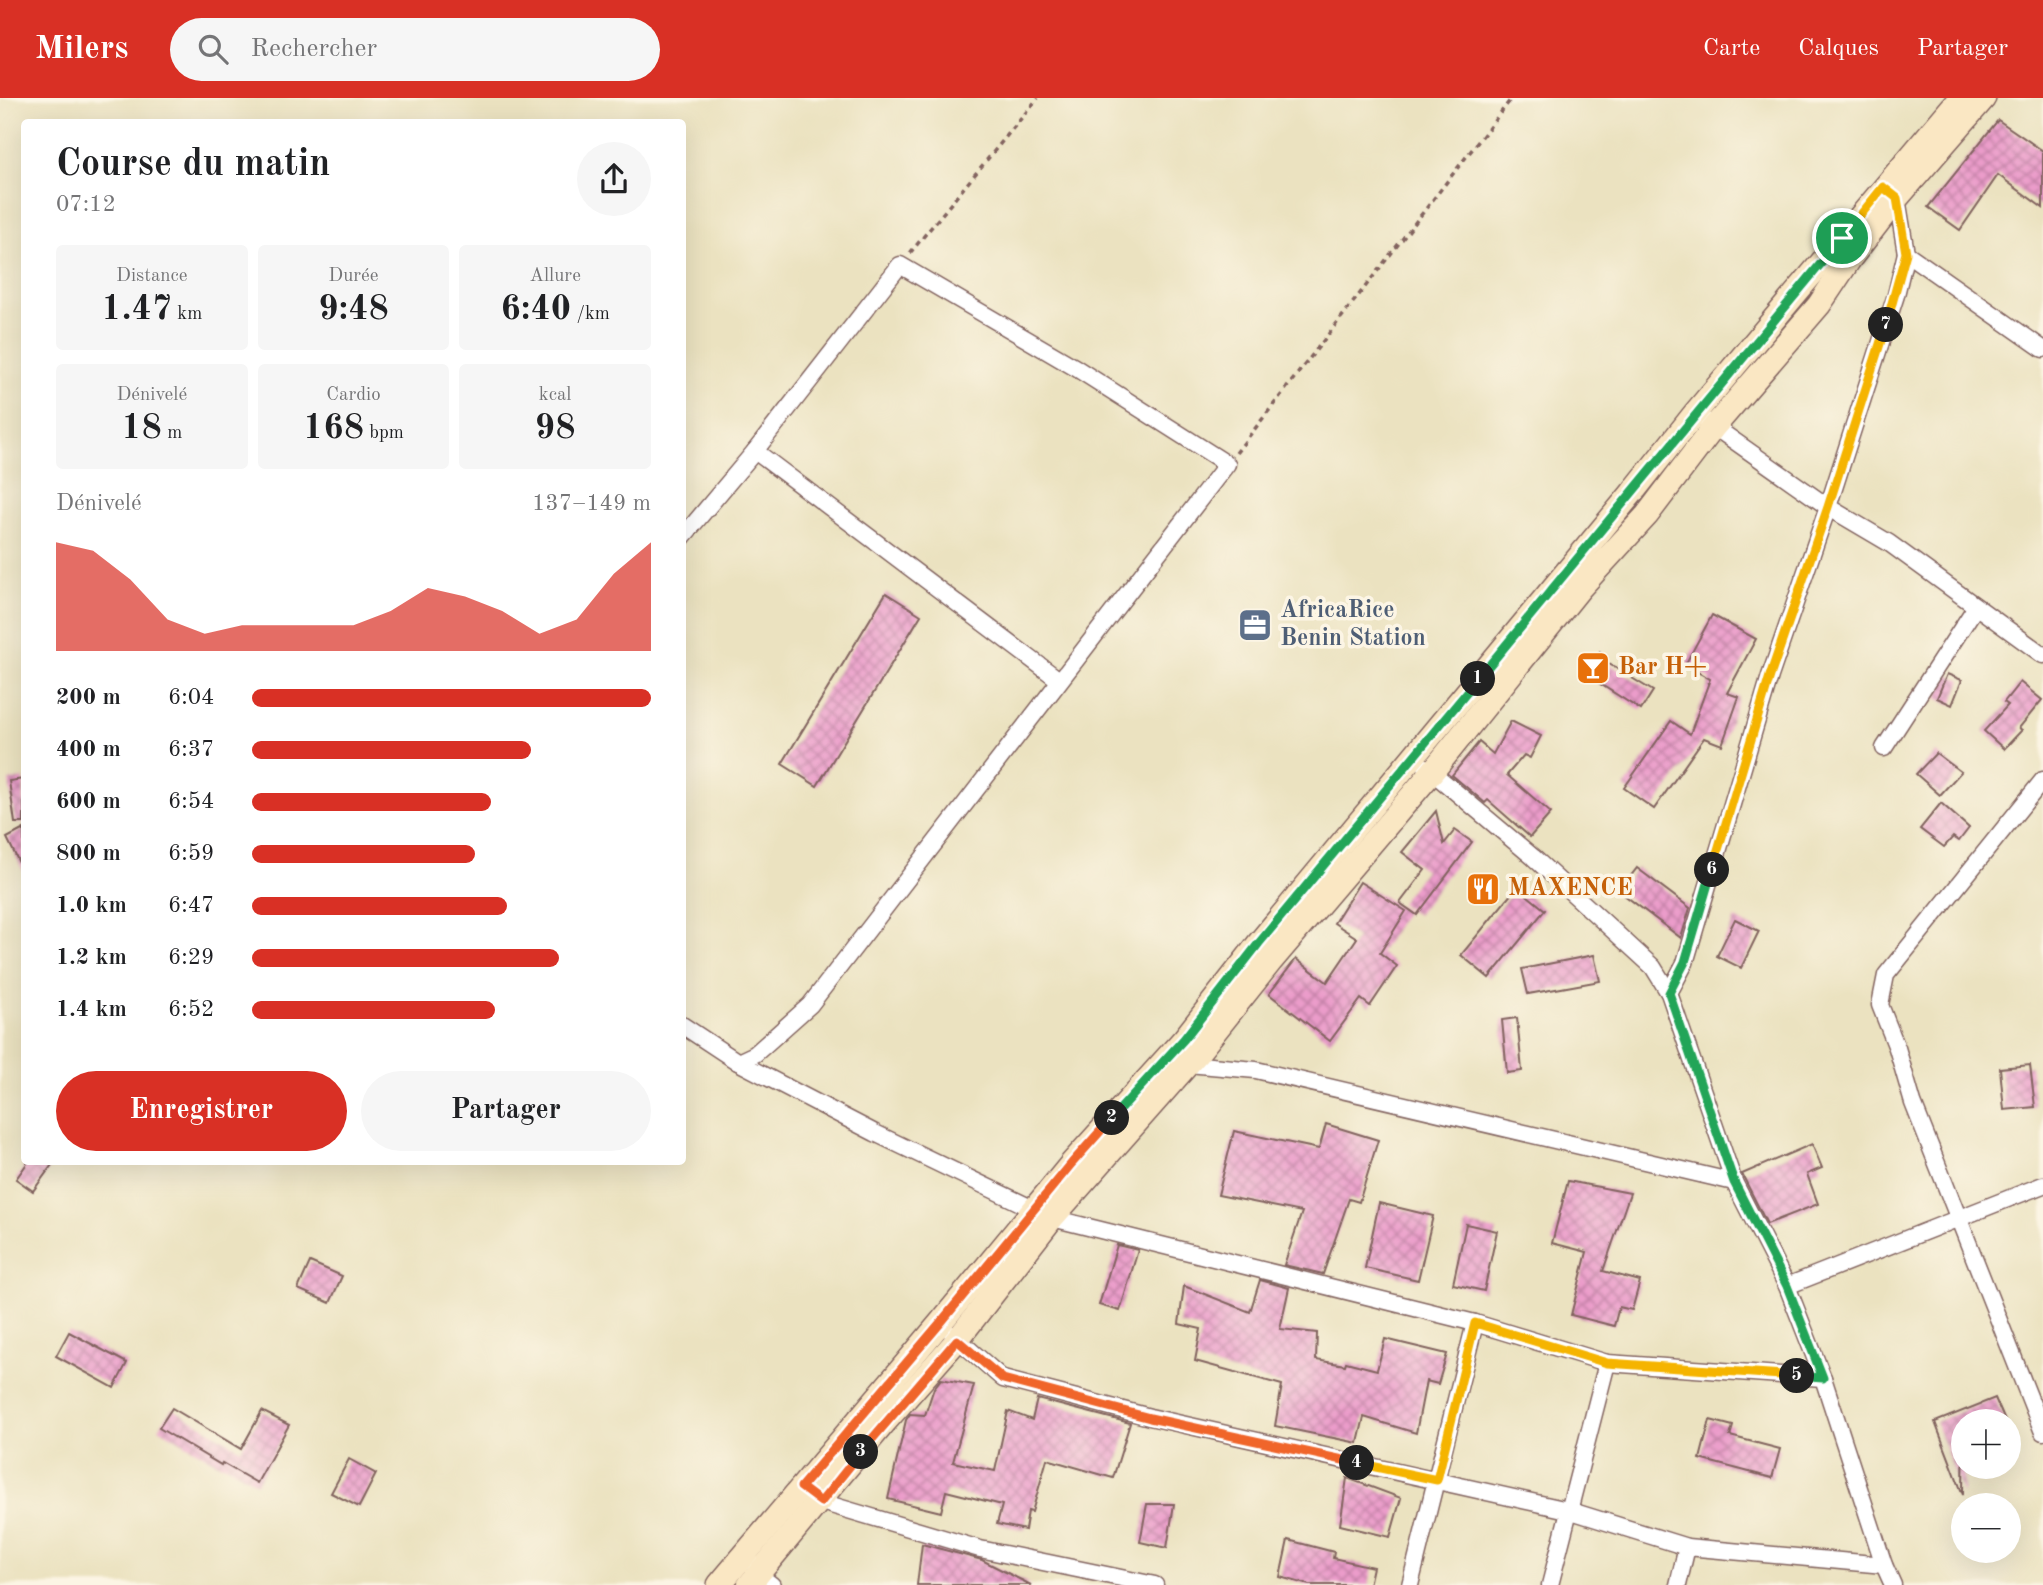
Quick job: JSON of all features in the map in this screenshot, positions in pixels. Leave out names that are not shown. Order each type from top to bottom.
[{"type":"main road","points":[[719,1585],[942,1321],[1042,1214],[1180,1057],[1271,961],[1432,772],[1579,589],[1647,515],[1713,428],[1819,305],[1890,193],[1960,98]]},
{"type":"main road","points":[[1180,1057],[1413,755],[1632,493],[1696,412],[1890,193],[1984,98]]},
{"type":"main road","points":[[760,1581],[884,1423],[957,1340],[1042,1214]]},
{"type":"street","points":[[1669,993],[1685,962],[1770,676],[1896,295],[1906,253],[1890,193]]},
{"type":"street","points":[[1906,253],[2043,349]]},
{"type":"street","points":[[686,533],[755,451],[900,265],[1076,368],[1227,464],[810,1005],[755,1054],[738,1062]]},
{"type":"street","points":[[1696,412],[1713,428],[1828,507],[1889,543],[2043,655]]},
{"type":"street","points":[[755,451],[1059,680]]},
{"type":"street","points":[[1884,748],[1975,608]]},
{"type":"street","points":[[1413,755],[1533,857],[1653,967],[1669,993],[1734,1182],[1787,1286],[1823,1378],[1884,1565],[1893,1585]]},
{"type":"street","points":[[2043,780],[1886,975],[1880,1005],[1897,1048],[1913,1103],[2043,1432]]},
{"type":"street","points":[[686,1028],[738,1062],[875,1133],[1042,1214],[1475,1323],[1607,1363],[1823,1378]]},
{"type":"street","points":[[1180,1057],[1256,1070],[1734,1182]]},
{"type":"street","points":[[1787,1286],[2043,1185]]},
{"type":"street","points":[[942,1321],[957,1340],[1003,1379],[1150,1418],[1568,1510],[1687,1547],[1884,1565]]},
{"type":"street","points":[[1410,1585],[1475,1323]]},
{"type":"street","points":[[1550,1585],[1607,1363]]},
{"type":"street","points":[[801,1487],[821,1502],[980,1549],[1155,1585]]},
{"type":"street","points":[[1678,1585],[1687,1547]]},
{"type":"street","points":[[747,1550],[760,1581]]},
{"type":"path","points":[[900,265],[1038,98]]},
{"type":"path","points":[[1227,464],[1512,98]]},
{"type":"building","points":[[1998,120],[2043,151],[2043,208],[1998,175],[1960,230],[1928,207]]},
{"type":"building","points":[[886,593],[921,615],[817,786],[782,764]]},
{"type":"building","points":[[1712,615],[1756,639],[1727,693],[1739,697],[1722,745],[1704,738],[1654,809],[1624,788],[1671,721],[1690,734],[1710,679],[1685,665]]},
{"type":"building","points":[[1600,652],[1606,662],[1653,691],[1641,710],[1586,675]]},
{"type":"building","points":[[1947,674],[1962,680],[1952,705],[1937,698]]},
{"type":"building","points":[[2020,682],[2042,700],[2019,728],[2022,730],[2004,749],[1984,731],[2008,705],[2004,702]]},
{"type":"building","points":[[1511,721],[1541,736],[1530,758],[1524,755],[1507,775],[1551,813],[1530,837],[1488,800],[1485,803],[1452,775],[1479,742],[1493,754]]},
{"type":"building","points":[[1936,753],[1961,772],[1940,795],[1916,774]]},
{"type":"building","points":[[21,779],[21,823],[15,823],[9,781]]},
{"type":"building","points":[[1941,803],[1969,828],[1959,841],[1953,837],[1944,847],[1920,829]]},
{"type":"building","points":[[1436,811],[1444,844],[1455,830],[1472,842],[1417,915],[1400,903],[1425,870],[1402,852]]},
{"type":"building","points":[[21,831],[21,867],[7,838]]},
{"type":"building","points":[[1637,868],[1690,908],[1681,938],[1619,891]]},
{"type":"building","points":[[1360,882],[1406,911],[1380,953],[1397,966],[1370,1006],[1361,999],[1330,1041],[1269,994],[1296,959],[1327,982],[1357,938],[1334,923]]},
{"type":"building","points":[[1517,887],[1545,910],[1489,978],[1461,955]]},
{"type":"building","points":[[1735,919],[1759,931],[1741,968],[1717,956]]},
{"type":"building","points":[[1594,955],[1600,981],[1528,994],[1522,969]]},
{"type":"building","points":[[1517,1018],[1522,1071],[1507,1073],[1502,1020]]},
{"type":"building","points":[[2030,1065],[2035,1107],[2004,1110],[2000,1068]]},
{"type":"building","points":[[1326,1124],[1378,1140],[1359,1202],[1349,1199],[1323,1274],[1284,1265],[1302,1212],[1218,1195],[1234,1131],[1319,1149]]},
{"type":"building","points":[[1812,1144],[1822,1168],[1807,1174],[1818,1204],[1767,1224],[1742,1174]]},
{"type":"building","points":[[26,1165],[52,1165],[33,1191],[16,1179]]},
{"type":"building","points":[[1568,1181],[1630,1193],[1603,1271],[1640,1281],[1632,1310],[1619,1307],[1614,1326],[1571,1315],[1587,1252],[1552,1243]]},
{"type":"building","points":[[1379,1203],[1433,1216],[1418,1280],[1365,1268]]},
{"type":"building","points":[[1466,1224],[1497,1231],[1484,1291],[1453,1284]]},
{"type":"building","points":[[1117,1245],[1138,1250],[1120,1311],[1099,1305]]},
{"type":"building","points":[[310,1262],[342,1276],[330,1303],[298,1289]]},
{"type":"building","points":[[1260,1280],[1289,1288],[1280,1329],[1317,1333],[1316,1360],[1345,1365],[1346,1362],[1377,1370],[1385,1339],[1447,1354],[1438,1384],[1426,1381],[1416,1433],[1364,1417],[1358,1443],[1275,1426],[1282,1385],[1195,1361],[1201,1329],[1179,1324],[1184,1286],[1250,1312]]},
{"type":"building","points":[[69,1332],[127,1363],[114,1388],[56,1356]]},
{"type":"building","points":[[941,1379],[974,1385],[953,1462],[995,1471],[1008,1411],[1032,1420],[1037,1399],[1130,1423],[1113,1478],[1047,1459],[1032,1512],[1028,1511],[1025,1530],[997,1524],[1002,1505],[946,1491],[941,1512],[888,1499],[906,1420],[910,1414],[925,1415],[934,1388]]},
{"type":"building","points":[[1995,1398],[2000,1409],[1968,1409]]},
{"type":"building","points":[[172,1408],[241,1449],[262,1411],[289,1425],[257,1483],[159,1428]]},
{"type":"building","points":[[1951,1416],[1951,1464],[1935,1422]]},
{"type":"building","points":[[1710,1420],[1733,1426],[1730,1436],[1780,1449],[1772,1478],[1700,1459]]},
{"type":"building","points":[[349,1459],[376,1474],[359,1507],[331,1493]]},
{"type":"building","points":[[1347,1478],[1401,1498],[1390,1537],[1340,1525]]},
{"type":"building","points":[[1957,1479],[1963,1479],[1962,1493]]},
{"type":"building","points":[[1147,1504],[1174,1504],[1167,1548],[1140,1542]]},
{"type":"building","points":[[1288,1540],[1334,1552],[1333,1558],[1373,1567],[1369,1585],[1309,1585],[1280,1577]]},
{"type":"building","points":[[922,1544],[982,1560],[1031,1585],[917,1585]]},
{"type":"place","name":"AfricaRice Benin Station","points":[[1255,625]]},
{"type":"place","name":"Bar H+","points":[[1593,668]]},
{"type":"place","name":"MAXENCE","points":[[1483,889]]},
{"type":"route","points":[[1883,187],[1897,198],[1906,253],[1896,295],[1770,676],[1685,962],[1669,993],[1734,1182],[1787,1286],[1823,1378],[1607,1363],[1475,1323],[1437,1480],[1150,1418],[1003,1379],[957,1340],[884,1423],[821,1502],[801,1487],[1072,1163],[1184,1039],[1413,755],[1842,238],[1883,187]]}]
